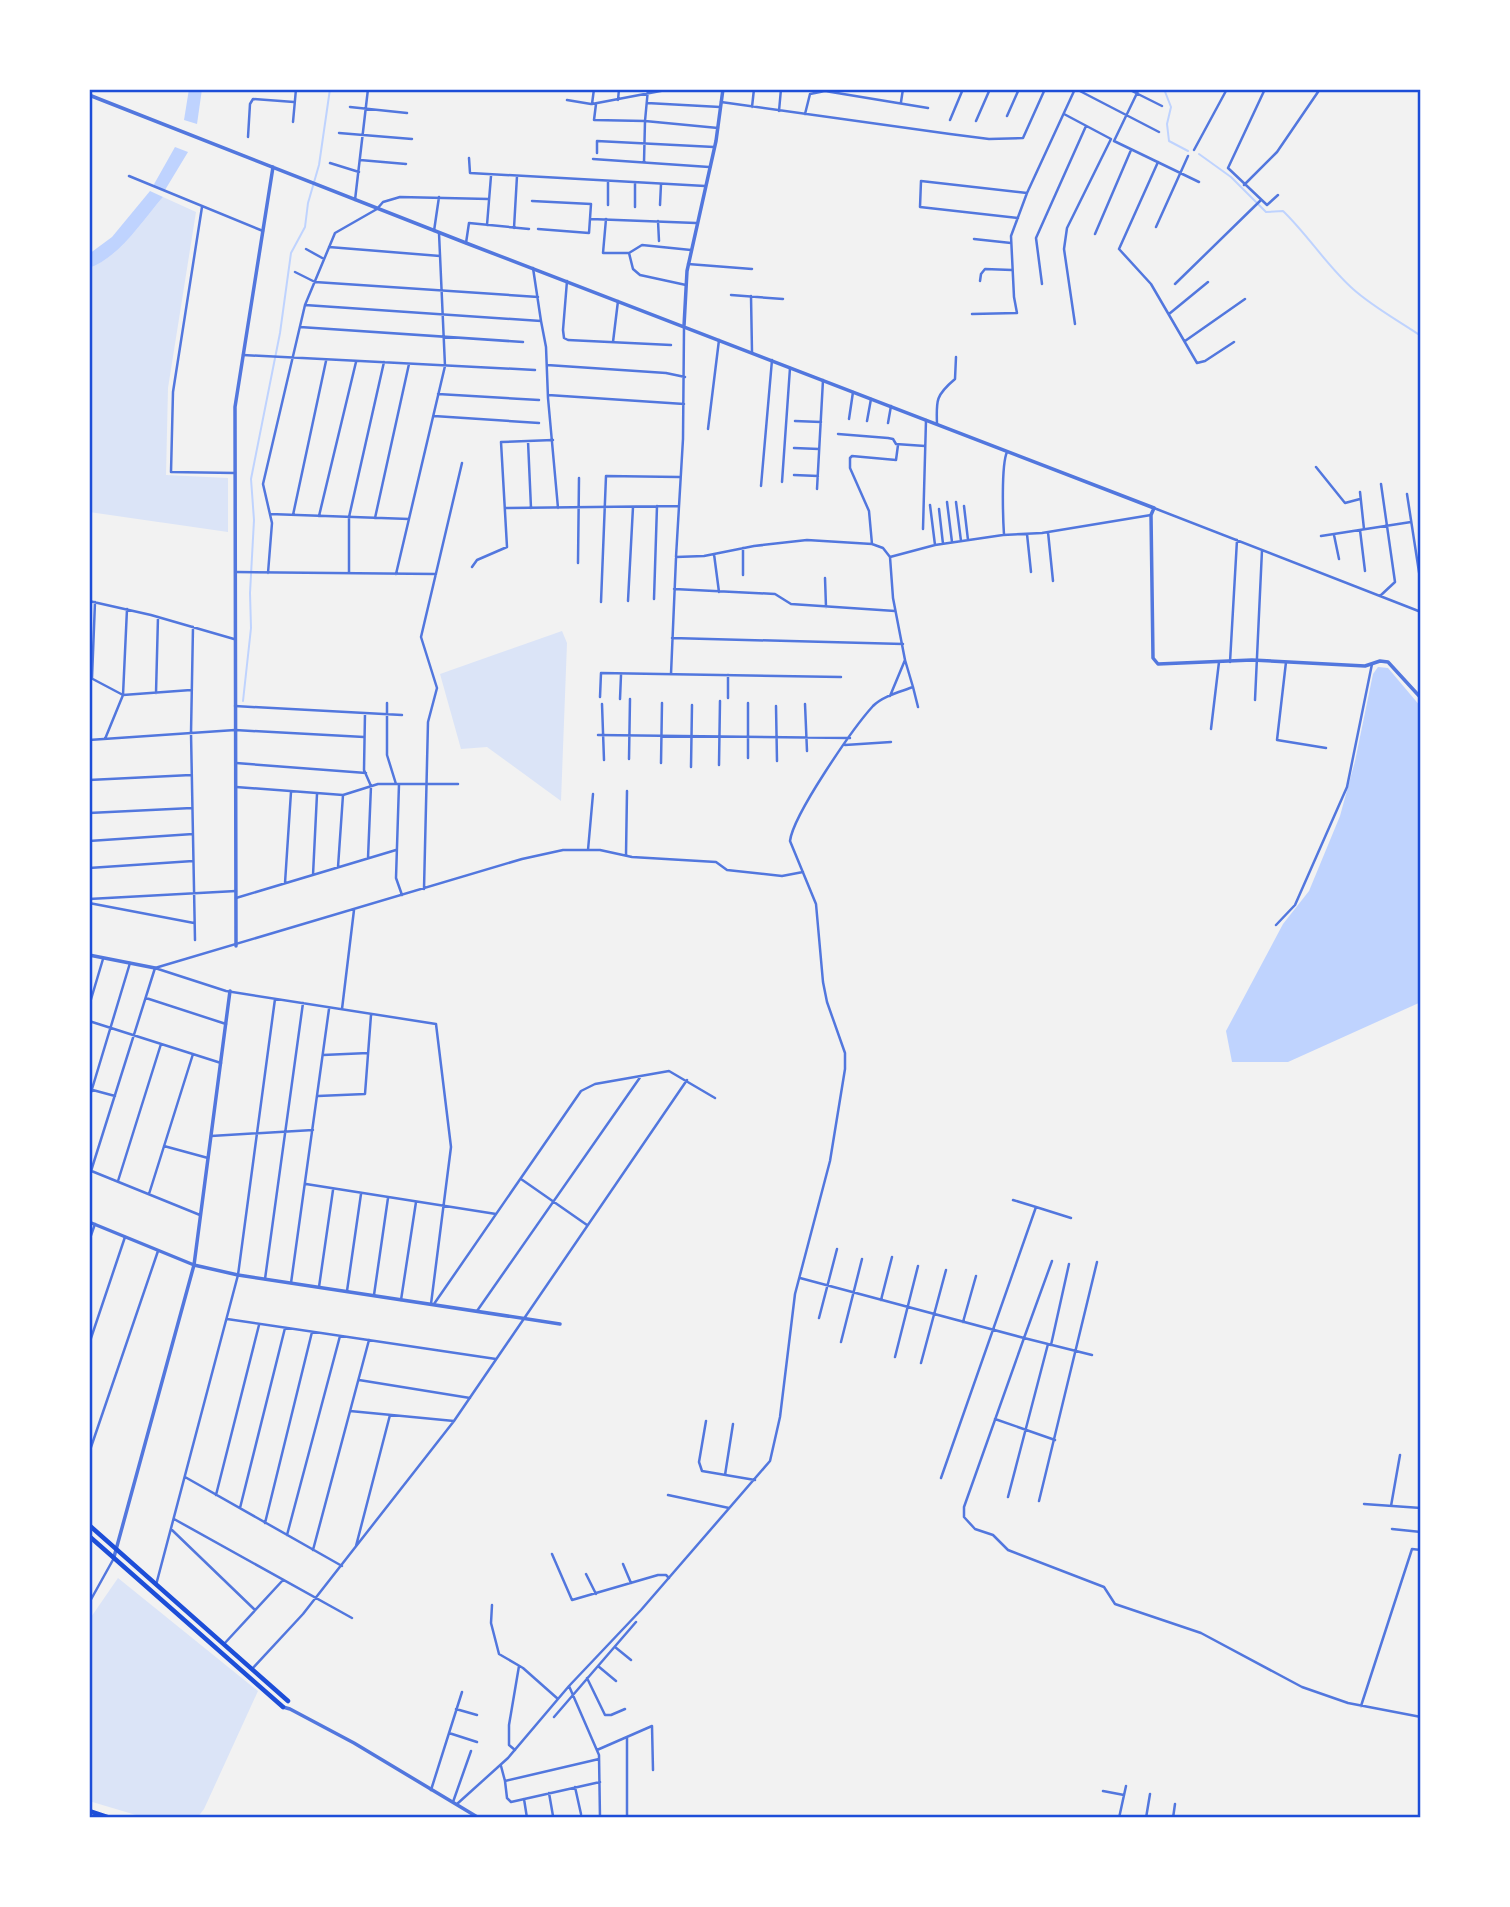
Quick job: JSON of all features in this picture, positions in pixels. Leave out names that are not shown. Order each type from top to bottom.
[{"type":"main road","points":[[89,1525],[288,1701]]},
{"type":"main road","points":[[89,1536],[283,1707]]},
{"type":"main road","points":[[89,1811],[110,1818]]},
{"type":"street","points":[[293,122],[296,89]]},
{"type":"street","points":[[355,200],[368,89]]},
{"type":"street","points":[[594,89],[594,120],[645,121],[718,128]]},
{"type":"street","points":[[618,100],[619,89]]},
{"type":"street","points":[[644,162],[648,89]]},
{"type":"street","points":[[567,100],[594,104],[648,96],[671,89]]},
{"type":"street","points":[[671,674],[684,404],[686,285],[696,223],[718,128],[723,89]]},
{"type":"street","points":[[752,107],[754,89]]},
{"type":"street","points":[[779,111],[781,89]]},
{"type":"street","points":[[852,95],[853,89]]},
{"type":"street","points":[[901,103],[903,89]]},
{"type":"street","points":[[976,121],[990,89]]},
{"type":"street","points":[[1007,117],[1019,89]]},
{"type":"street","points":[[647,103],[752,107],[989,139],[1023,138],[1045,89]]},
{"type":"street","points":[[972,314],[1017,313],[1011,236],[1027,193],[1076,89],[1159,132]]},
{"type":"street","points":[[1128,89],[1138,91],[1162,106]]},
{"type":"street","points":[[1194,150],[1227,89]]},
{"type":"street","points":[[1265,89],[1228,168],[1267,205],[1278,195]]},
{"type":"street","points":[[1244,185],[1278,152],[1320,89]]},
{"type":"street","points":[[805,114],[810,94],[825,90],[928,108]]},
{"type":"street","points":[[950,120],[962,90]]},
{"type":"street","points":[[1075,324],[1064,249],[1067,228],[1138,91]]},
{"type":"street","points":[[89,95],[1421,612]]},
{"type":"street","points":[[248,137],[250,104],[253,99],[295,102]]},
{"type":"street","points":[[350,107],[407,113]]},
{"type":"street","points":[[1064,114],[1199,182]]},
{"type":"street","points":[[1042,284],[1035,238],[1086,125]]},
{"type":"street","points":[[338,133],[412,139]]},
{"type":"street","points":[[597,153],[597,141],[714,147]]},
{"type":"street","points":[[1095,234],[1131,149]]},
{"type":"street","points":[[1156,227],[1188,156]]},
{"type":"street","points":[[469,158],[470,173],[705,186]]},
{"type":"street","points":[[593,159],[709,167]]},
{"type":"street","points":[[360,160],[406,164]]},
{"type":"street","points":[[1158,162],[1119,248],[1152,284],[1197,363],[1205,361],[1234,342]]},
{"type":"street","points":[[330,163],[359,172]]},
{"type":"street","points":[[236,946],[235,407],[273,167]]},
{"type":"street","points":[[487,225],[491,175]]},
{"type":"street","points":[[129,176],[262,231]]},
{"type":"street","points":[[514,228],[517,176]]},
{"type":"street","points":[[608,181],[608,205]]},
{"type":"street","points":[[1017,218],[920,206],[921,181],[1027,193]]},
{"type":"street","points":[[635,183],[635,207]]},
{"type":"street","points":[[660,205],[661,184]]},
{"type":"street","points":[[396,574],[445,366],[437,232],[439,197]]},
{"type":"street","points":[[268,573],[272,523],[263,484],[305,305],[335,233],[390,199],[489,199]]},
{"type":"street","points":[[1175,284],[1261,200]]},
{"type":"street","points":[[532,201],[590,204],[589,233],[538,229]]},
{"type":"street","points":[[202,207],[173,392],[172,472],[234,474]]},
{"type":"street","points":[[590,219],[696,223]]},
{"type":"street","points":[[606,219],[603,253],[629,253],[642,245],[691,250]]},
{"type":"street","points":[[658,221],[659,241]]},
{"type":"street","points":[[466,243],[469,223],[529,229]]},
{"type":"street","points":[[974,239],[1011,243]]},
{"type":"street","points":[[329,247],[440,256]]},
{"type":"street","points":[[306,249],[324,259]]},
{"type":"street","points":[[629,253],[632,269],[640,275],[686,285]]},
{"type":"street","points":[[688,264],[752,269]]},
{"type":"street","points":[[533,268],[547,365],[558,508]]},
{"type":"street","points":[[980,281],[985,269],[1012,270]]},
{"type":"street","points":[[295,272],[315,282],[538,297]]},
{"type":"street","points":[[567,281],[564,338],[671,345]]},
{"type":"street","points":[[1169,314],[1208,282]]},
{"type":"street","points":[[731,295],[783,299]]},
{"type":"street","points":[[751,296],[752,353]]},
{"type":"street","points":[[1185,341],[1245,299]]},
{"type":"street","points":[[613,342],[618,301]]},
{"type":"street","points":[[305,305],[541,321]]},
{"type":"street","points":[[300,327],[523,342]]},
{"type":"street","points":[[708,429],[719,340]]},
{"type":"street","points":[[243,355],[535,370]]},
{"type":"street","points":[[937,424],[936,403],[942,388],[955,379],[956,358]]},
{"type":"street","points":[[293,515],[326,359]]},
{"type":"street","points":[[761,486],[772,360]]},
{"type":"street","points":[[319,516],[356,361]]},
{"type":"street","points":[[349,573],[349,517],[384,362]]},
{"type":"street","points":[[376,518],[409,364]]},
{"type":"street","points":[[547,365],[666,373],[685,377]]},
{"type":"street","points":[[782,482],[790,368]]},
{"type":"street","points":[[817,489],[823,380]]},
{"type":"street","points":[[849,419],[853,392]]},
{"type":"street","points":[[438,394],[538,400]]},
{"type":"street","points":[[548,395],[684,404]]},
{"type":"street","points":[[867,421],[872,399]]},
{"type":"street","points":[[888,423],[891,407]]},
{"type":"street","points":[[433,416],[539,423]]},
{"type":"street","points":[[923,529],[926,420]]},
{"type":"street","points":[[795,421],[821,422]]},
{"type":"street","points":[[838,434],[888,438],[898,444],[925,446]]},
{"type":"street","points":[[472,567],[477,560],[507,547],[500,444],[502,440],[553,440]]},
{"type":"street","points":[[528,440],[531,508]]},
{"type":"street","points":[[872,544],[869,511],[850,468],[850,458],[896,460],[898,444]]},
{"type":"street","points":[[794,448],[819,449]]},
{"type":"street","points":[[1004,535],[1004,462],[1008,451]]},
{"type":"street","points":[[424,889],[429,722],[437,688],[421,637],[462,463]]},
{"type":"street","points":[[1316,467],[1345,503],[1360,499]]},
{"type":"street","points":[[794,475],[818,476]]},
{"type":"street","points":[[601,602],[606,476],[681,477]]},
{"type":"street","points":[[578,563],[579,478]]},
{"type":"street","points":[[1380,596],[1395,582],[1381,484]]},
{"type":"street","points":[[1360,492],[1365,571]]},
{"type":"street","points":[[1407,494],[1421,584]]},
{"type":"street","points":[[947,502],[952,542]]},
{"type":"street","points":[[956,502],[961,541]]},
{"type":"street","points":[[930,505],[934,545]]},
{"type":"street","points":[[654,599],[657,506]]},
{"type":"street","points":[[505,508],[679,506]]},
{"type":"street","points":[[964,506],[968,540]]},
{"type":"street","points":[[628,601],[633,507]]},
{"type":"street","points":[[1154,508],[1151,515],[1154,661],[1158,664],[1255,660],[1372,664],[1388,662],[1421,698]]},
{"type":"street","points":[[939,509],[943,544]]},
{"type":"street","points":[[270,514],[409,519]]},
{"type":"street","points":[[890,557],[952,542],[1048,532],[1151,515]]},
{"type":"street","points":[[1321,536],[1411,522]]},
{"type":"street","points":[[1048,532],[1053,581]]},
{"type":"street","points":[[1027,534],[1031,572]]},
{"type":"street","points":[[1334,534],[1339,559]]},
{"type":"street","points":[[676,557],[807,540],[872,544],[883,548],[890,557],[895,611],[918,707]]},
{"type":"street","points":[[1230,662],[1237,540]]},
{"type":"street","points":[[743,548],[743,575]]},
{"type":"street","points":[[1255,701],[1262,550]]},
{"type":"street","points":[[714,554],[719,592]]},
{"type":"street","points":[[234,572],[436,574]]},
{"type":"street","points":[[825,578],[826,607]]},
{"type":"street","points":[[674,589],[775,594],[791,604],[895,611]]},
{"type":"street","points":[[89,601],[234,639]]},
{"type":"street","points":[[95,602],[91,678],[122,695],[191,691]]},
{"type":"street","points":[[104,739],[122,695],[127,609]]},
{"type":"street","points":[[156,693],[158,617]]},
{"type":"street","points":[[193,627],[191,775],[195,940]]},
{"type":"street","points":[[672,638],[902,644]]},
{"type":"street","points":[[890,696],[905,660]]},
{"type":"street","points":[[1211,729],[1219,662]]},
{"type":"street","points":[[1286,662],[1277,740],[1326,748]]},
{"type":"street","points":[[1276,925],[1296,905],[1347,787],[1372,664]]},
{"type":"street","points":[[600,696],[601,673],[841,677]]},
{"type":"street","points":[[620,699],[621,675]]},
{"type":"street","points":[[728,675],[728,698]]},
{"type":"street","points":[[455,1803],[501,1765],[770,1461],[780,1417],[791,1322],[830,1161],[845,1069],[845,1053],[823,982],[817,911],[790,841],[791,832],[845,745],[875,704],[913,687]]},
{"type":"street","points":[[1415,690],[1421,688]]},
{"type":"street","points":[[629,759],[630,699]]},
{"type":"street","points":[[719,765],[720,701]]},
{"type":"street","points":[[387,703],[387,755],[398,784],[396,878],[402,895]]},
{"type":"street","points":[[662,703],[662,763]]},
{"type":"street","points":[[748,703],[748,758]]},
{"type":"street","points":[[602,704],[604,760]]},
{"type":"street","points":[[805,704],[807,751]]},
{"type":"street","points":[[691,767],[692,705]]},
{"type":"street","points":[[235,706],[402,715]]},
{"type":"street","points":[[776,706],[777,761]]},
{"type":"street","points":[[365,713],[366,773],[372,786],[368,858]]},
{"type":"street","points":[[89,740],[235,730],[364,737]]},
{"type":"street","points":[[598,735],[850,738]]},
{"type":"street","points":[[845,745],[891,742]]},
{"type":"street","points":[[235,762],[366,773]]},
{"type":"street","points":[[89,780],[191,775]]},
{"type":"street","points":[[235,787],[343,795],[372,786],[458,784]]},
{"type":"street","points":[[285,883],[291,791]]},
{"type":"street","points":[[626,855],[627,791]]},
{"type":"street","points":[[313,875],[317,793]]},
{"type":"street","points":[[588,850],[593,793]]},
{"type":"street","points":[[338,867],[343,795]]},
{"type":"street","points":[[89,813],[192,808]]},
{"type":"street","points":[[89,841],[192,834]]},
{"type":"street","points":[[236,898],[396,850]]},
{"type":"street","points":[[155,968],[522,859],[563,850],[716,862],[727,870],[782,876],[803,872]]},
{"type":"street","points":[[89,868],[193,860]]},
{"type":"street","points":[[89,901],[236,891]]},
{"type":"street","points":[[89,901],[194,923]]},
{"type":"street","points":[[342,1009],[354,910]]},
{"type":"street","points":[[89,955],[155,968],[230,991],[436,1024],[451,1147],[432,1304]]},
{"type":"street","points":[[89,1006],[91,991],[103,958]]},
{"type":"street","points":[[89,1099],[130,963]]},
{"type":"street","points":[[155,968],[90,1170],[200,1215]]},
{"type":"street","points":[[89,1603],[114,1558],[194,1265],[230,991]]},
{"type":"street","points":[[146,998],[226,1024]]},
{"type":"street","points":[[156,1585],[238,1275],[275,999]]},
{"type":"street","points":[[265,1279],[303,1003]]},
{"type":"street","points":[[291,1283],[329,1007]]},
{"type":"street","points":[[318,1096],[365,1094],[371,1014]]},
{"type":"street","points":[[89,1021],[221,1063]]},
{"type":"street","points":[[118,1181],[161,1044]]},
{"type":"street","points":[[323,1055],[368,1053]]},
{"type":"street","points":[[149,1194],[193,1054]]},
{"type":"street","points":[[432,1304],[582,1091],[595,1084],[669,1071],[715,1098]]},
{"type":"street","points":[[477,1311],[641,1076]]},
{"type":"street","points":[[252,1669],[316,1598],[454,1421],[687,1080]]},
{"type":"street","points":[[91,1089],[115,1096]]},
{"type":"street","points":[[211,1136],[313,1130]]},
{"type":"street","points":[[164,1146],[208,1158]]},
{"type":"street","points":[[521,1179],[587,1225]]},
{"type":"street","points":[[305,1184],[496,1214]]},
{"type":"street","points":[[318,1287],[333,1188]]},
{"type":"street","points":[[347,1291],[361,1193]]},
{"type":"street","points":[[374,1295],[388,1197]]},
{"type":"street","points":[[1013,1200],[1071,1218]]},
{"type":"street","points":[[401,1300],[416,1202]]},
{"type":"street","points":[[941,1478],[1035,1208]]},
{"type":"street","points":[[89,1222],[194,1265],[238,1275],[560,1324]]},
{"type":"street","points":[[89,1241],[95,1224]]},
{"type":"street","points":[[89,1344],[125,1237]]},
{"type":"street","points":[[819,1318],[837,1249]]},
{"type":"street","points":[[89,1453],[159,1251]]},
{"type":"street","points":[[881,1300],[892,1257]]},
{"type":"street","points":[[841,1342],[862,1259]]},
{"type":"street","points":[[1052,1261],[964,1507],[964,1517],[971,1526],[993,1535],[1015,1554],[1104,1587],[1115,1604],[1200,1633],[1302,1687],[1361,1706],[1421,1717]]},
{"type":"street","points":[[1040,1500],[1097,1262]]},
{"type":"street","points":[[1008,1497],[1050,1345],[1069,1264]]},
{"type":"street","points":[[895,1357],[918,1266]]},
{"type":"street","points":[[921,1363],[946,1270]]},
{"type":"street","points":[[963,1322],[975,1276]]},
{"type":"street","points":[[800,1278],[1092,1356]]},
{"type":"street","points":[[227,1319],[496,1359]]},
{"type":"street","points":[[216,1495],[259,1324]]},
{"type":"street","points":[[240,1508],[285,1327]]},
{"type":"street","points":[[265,1523],[312,1332]]},
{"type":"street","points":[[287,1535],[340,1336]]},
{"type":"street","points":[[313,1550],[369,1340]]},
{"type":"street","points":[[358,1380],[470,1398]]},
{"type":"street","points":[[350,1411],[454,1421]]},
{"type":"street","points":[[355,1549],[390,1415]]},
{"type":"street","points":[[995,1419],[1055,1440]]},
{"type":"street","points":[[706,1421],[699,1462],[702,1471],[755,1480]]},
{"type":"street","points":[[725,1475],[733,1424]]},
{"type":"street","points":[[1391,1506],[1400,1455]]},
{"type":"street","points":[[185,1477],[342,1566]]},
{"type":"street","points":[[668,1495],[729,1507]]},
{"type":"street","points":[[1364,1504],[1421,1508]]},
{"type":"street","points":[[174,1519],[352,1618]]},
{"type":"street","points":[[1392,1529],[1421,1532]]},
{"type":"street","points":[[171,1530],[255,1611]]},
{"type":"street","points":[[1361,1706],[1412,1549],[1421,1550]]},
{"type":"street","points":[[552,1554],[572,1600],[663,1574],[669,1577]]},
{"type":"street","points":[[623,1564],[631,1583]]},
{"type":"street","points":[[586,1574],[596,1594]]},
{"type":"street","points":[[223,1644],[283,1580]]},
{"type":"street","points":[[492,1605],[491,1623],[499,1654],[519,1666],[558,1699]]},
{"type":"street","points":[[554,1717],[636,1622]]},
{"type":"street","points":[[615,1647],[631,1660]]},
{"type":"street","points":[[514,1750],[509,1745],[509,1725],[519,1666]]},
{"type":"street","points":[[598,1666],[615,1681]]},
{"type":"street","points":[[587,1678],[605,1714],[611,1715],[625,1709]]},
{"type":"street","points":[[569,1686],[597,1750],[600,1818]]},
{"type":"street","points":[[431,1790],[462,1692]]},
{"type":"street","points":[[288,1701],[290,1709]]},
{"type":"street","points":[[283,1707],[354,1743],[479,1818]]},
{"type":"street","points":[[456,1709],[477,1715]]},
{"type":"street","points":[[597,1750],[652,1726],[653,1770]]},
{"type":"street","points":[[449,1733],[477,1742]]},
{"type":"street","points":[[627,1737],[627,1818]]},
{"type":"street","points":[[455,1803],[471,1751]]},
{"type":"street","points":[[505,1781],[599,1759]]},
{"type":"street","points":[[501,1765],[508,1801],[600,1782]]},
{"type":"street","points":[[1119,1818],[1126,1786]]},
{"type":"street","points":[[575,1787],[580,1814]]},
{"type":"street","points":[[1103,1791],[1124,1795]]},
{"type":"street","points":[[549,1793],[553,1816]]},
{"type":"street","points":[[1146,1818],[1150,1794]]},
{"type":"street","points":[[524,1799],[527,1818]]},
{"type":"street","points":[[1173,1818],[1175,1804]]},
{"type":"shaded area","points":[[163,197],[196,212],[168,388],[166,475],[228,478],[228,532],[89,512],[89,268],[111,256]]},
{"type":"shaded area","points":[[562,631],[567,643],[561,801],[487,747],[461,749],[440,674]]},
{"type":"shaded area","points":[[118,1578],[258,1691],[204,1809],[197,1818],[146,1818],[89,1801],[89,1620]]},
{"type":"water","points":[[189,89],[202,89],[197,124],[184,120]]},
{"type":"water","points":[[175,147],[188,152],[165,190],[153,186]]},
{"type":"water","points":[[150,191],[163,197],[111,256],[89,268],[89,254],[112,237]]},
{"type":"water","points":[[1378,667],[1388,668],[1421,707],[1421,1002],[1288,1062],[1232,1062],[1226,1031],[1283,924],[1309,891],[1340,816],[1355,761],[1373,674]]},
{"type":"waterway","points":[[243,701],[251,628],[254,520],[251,479],[280,333],[291,253],[305,227],[308,203],[319,165],[330,89]]},
{"type":"waterway","points":[[1164,89],[1171,107],[1167,124],[1169,141],[1188,151]]},
{"type":"waterway","points":[[1199,154],[1231,177],[1266,212],[1283,211],[1353,289],[1421,336]]}]
